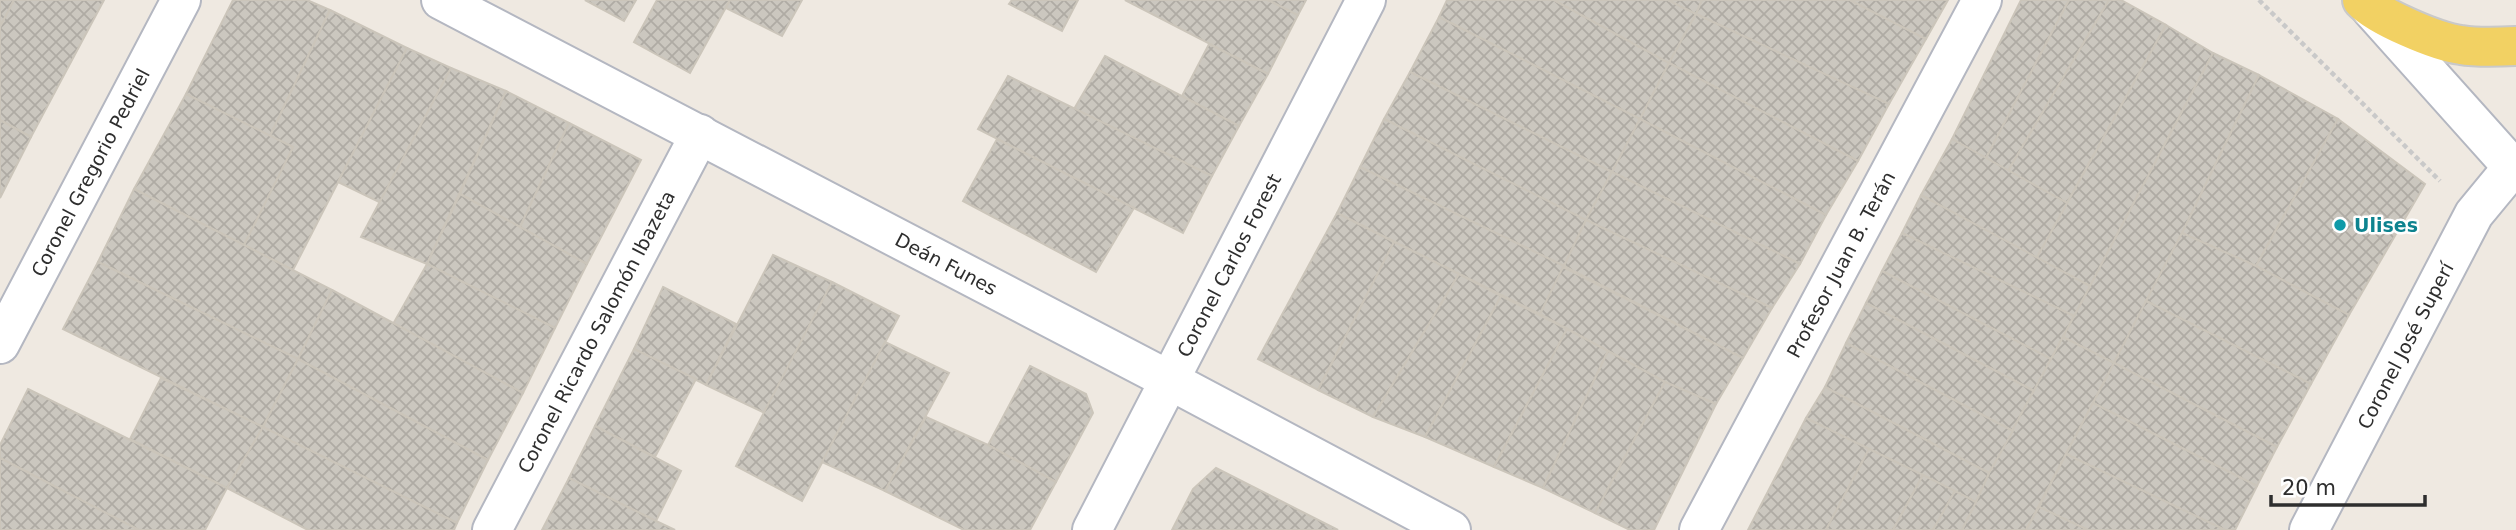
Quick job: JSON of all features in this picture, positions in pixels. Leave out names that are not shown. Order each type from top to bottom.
[{"type":"main road","points":[[2365,4],[2408,27],[2458,45],[2516,46]]},
{"type":"street","name":"Coronel Gregorio Pedriel","points":[[0,344],[181,0]]},
{"type":"street","name":"Deán Funes","points":[[441,0],[1451,530]]},
{"type":"street","name":"Coronel Carlos Forest","points":[[1092,530],[1366,0]]},
{"type":"street","name":"Profesor Juan B. Terán","points":[[1699,530],[1982,0]]},
{"type":"street","points":[[2365,4],[2514,167]]},
{"type":"street","name":"Coronel Ricardo Salomón Ibazeta","points":[[492,530],[700,134]]},
{"type":"street","name":"Coronel José Superí","points":[[2309,530],[2473,214],[2514,167]]},
{"type":"path","points":[[2259,0],[2473,214]]},
{"type":"building","points":[[0,0],[14,0],[0,27]]},
{"type":"building","points":[[14,0],[104,0],[31,137],[0,120],[0,27]]},
{"type":"building","points":[[233,0],[307,0],[330,10],[270,136],[186,94]]},
{"type":"building","points":[[585,0],[636,0],[624,21]]},
{"type":"building","points":[[657,0],[730,0],[690,73],[634,42]]},
{"type":"building","points":[[730,0],[802,0],[782,36],[726,8]]},
{"type":"building","points":[[1012,0],[1078,0],[1062,31],[1009,4]]},
{"type":"building","points":[[1125,0],[1268,0],[1298,15],[1268,74]]},
{"type":"building","points":[[1268,0],[1306,0],[1298,15]]},
{"type":"building","points":[[1447,0],[1554,0],[1669,63],[1640,119],[1439,17]]},
{"type":"building","points":[[1554,0],[1668,0],[1696,14],[1669,63]]},
{"type":"building","points":[[1668,0],[1702,0],[1696,14]]},
{"type":"building","points":[[1702,0],[1850,0],[1926,39],[1889,104],[1696,14]]},
{"type":"building","points":[[1850,0],[1948,0],[1926,39]]},
{"type":"building","points":[[2021,0],[2069,0],[1986,158],[1952,139]]},
{"type":"building","points":[[2069,0],[2109,0],[2008,171],[1986,158]]},
{"type":"building","points":[[2109,0],[2121,0],[2166,25],[2067,203],[2008,171]]},
{"type":"building","points":[[330,10],[407,48],[293,270],[244,245],[293,147],[270,136]]},
{"type":"building","points":[[1696,14],[1889,104],[1858,161],[1669,63]]},
{"type":"building","points":[[1439,17],[1640,119],[1612,172],[1410,72]]},
{"type":"building","points":[[2166,25],[2213,53],[2090,286],[2036,259]]},
{"type":"building","points":[[1209,44],[1268,74],[1239,126],[1182,96]]},
{"type":"building","points":[[407,48],[451,68],[381,203],[338,182]]},
{"type":"building","points":[[2213,53],[2259,75],[2182,233],[2114,363],[2063,337]]},
{"type":"building","points":[[1105,56],[1239,126],[1212,176],[1074,109]]},
{"type":"building","points":[[1669,63],[1858,161],[1826,215],[1640,119]]},
{"type":"building","points":[[451,68],[506,91],[427,264],[361,237]]},
{"type":"building","points":[[1410,72],[1612,172],[1586,220],[1384,119]]},
{"type":"building","points":[[2259,75],[2338,119],[2256,266],[2182,233]]},
{"type":"building","points":[[1008,76],[1212,176],[1183,233],[978,129]]},
{"type":"building","points":[[506,91],[569,123],[520,227],[460,194]]},
{"type":"building","points":[[186,94],[293,147],[244,245],[134,189]]},
{"type":"building","points":[[1384,119],[1586,220],[1564,266],[1360,167]]},
{"type":"building","points":[[1640,119],[1826,215],[1800,264],[1612,172]]},
{"type":"building","name":"Ulises","points":[[2338,119],[2425,184],[2349,315],[2256,266]]},
{"type":"building","points":[[0,120],[31,137],[0,198]]},
{"type":"building","points":[[569,123],[641,160],[587,264],[520,227]]},
{"type":"building","points":[[997,139],[1134,208],[1096,272],[963,201]]},
{"type":"building","points":[[1952,139],[2067,203],[2036,259],[1921,195]]},
{"type":"building","points":[[1360,167],[1564,266],[1540,314],[1337,213]]},
{"type":"building","points":[[1612,172],[1800,264],[1772,308],[1586,220]]},
{"type":"building","points":[[134,189],[332,290],[298,359],[98,262]]},
{"type":"building","points":[[460,194],[587,264],[555,328],[427,264]]},
{"type":"building","points":[[1921,195],[2090,286],[2074,316],[1902,233]]},
{"type":"building","points":[[1337,213],[1394,242],[1318,390],[1258,359]]},
{"type":"building","points":[[1586,220],[1772,308],[1743,358],[1564,266]]},
{"type":"building","points":[[1902,233],[2074,316],[2051,359],[1882,271]]},
{"type":"building","points":[[2182,233],[2256,266],[2349,315],[2311,384],[2146,301]]},
{"type":"building","points":[[1394,242],[1459,274],[1373,417],[1318,390]]},
{"type":"building","points":[[773,255],[832,282],[765,413],[706,385]]},
{"type":"building","points":[[98,262],[298,359],[263,427],[63,329]]},
{"type":"building","points":[[427,264],[555,328],[523,393],[393,324]]},
{"type":"building","points":[[1563,267],[1743,358],[1716,404],[1665,382],[1540,314]]},
{"type":"building","points":[[1882,271],[2051,359],[2034,391],[1866,303]]},
{"type":"building","points":[[1459,274],[1501,296],[1425,437],[1373,417]]},
{"type":"building","points":[[832,282],[899,316],[802,501],[736,466]]},
{"type":"building","points":[[663,287],[736,324],[706,385],[634,349]]},
{"type":"building","points":[[332,290],[523,393],[488,460],[298,359]]},
{"type":"building","points":[[1501,296],[1567,329],[1494,467],[1425,437]]},
{"type":"building","points":[[2146,301],[2311,384],[2277,447],[2114,363]]},
{"type":"building","points":[[1866,303],[2034,391],[2013,431],[1846,343]]},
{"type":"building","points":[[1567,329],[1608,351],[1543,488],[1494,467]]},
{"type":"building","points":[[2063,337],[2114,363],[2026,530],[1962,530],[1989,473]]},
{"type":"building","points":[[885,342],[949,373],[885,491],[822,462]]},
{"type":"building","points":[[1846,343],[2013,431],[1989,473],[1825,387]]},
{"type":"building","points":[[634,349],[696,379],[655,457],[595,426]]},
{"type":"building","points":[[1608,351],[1665,382],[1595,513],[1543,488]]},
{"type":"building","points":[[298,359],[488,460],[457,523],[263,427]]},
{"type":"building","points":[[2114,363],[2277,447],[2257,486],[2093,403]]},
{"type":"building","points":[[1030,366],[1086,394],[1093,413],[1056,482],[988,445]]},
{"type":"building","points":[[161,378],[263,427],[227,488],[130,439]]},
{"type":"building","points":[[1665,382],[1716,404],[1654,530],[1630,530],[1595,513]]},
{"type":"building","points":[[1825,387],[1989,473],[1976,502],[1806,418]]},
{"type":"building","points":[[28,389],[227,488],[205,530],[139,530],[0,458],[0,445]]},
{"type":"building","points":[[2093,403],[2257,486],[2235,530],[2225,530],[2066,454]]},
{"type":"building","points":[[926,417],[988,445],[1056,482],[1030,530],[964,530],[885,491]]},
{"type":"building","points":[[1806,418],[1869,449],[1826,530],[1748,530]]},
{"type":"building","points":[[595,426],[681,471],[656,521],[569,478]]},
{"type":"building","points":[[263,427],[457,523],[454,530],[308,530],[227,488]]},
{"type":"building","points":[[1869,449],[1923,475],[1893,530],[1826,530]]},
{"type":"building","points":[[2066,454],[2225,530],[2088,530],[2039,507]]},
{"type":"building","points":[[0,458],[139,530],[0,530]]},
{"type":"building","points":[[1216,468],[1338,530],[1172,530],[1193,489]]},
{"type":"building","points":[[1923,475],[1955,491],[1933,530],[1893,530]]},
{"type":"building","points":[[569,478],[656,521],[675,530],[542,530]]},
{"type":"building","points":[[1955,491],[1976,502],[1962,530],[1933,530]]},
{"type":"building","points":[[2039,507],[2088,530],[2026,530]]},
{"type":"place","name":"Ulises","points":[[2340,225]]}]
